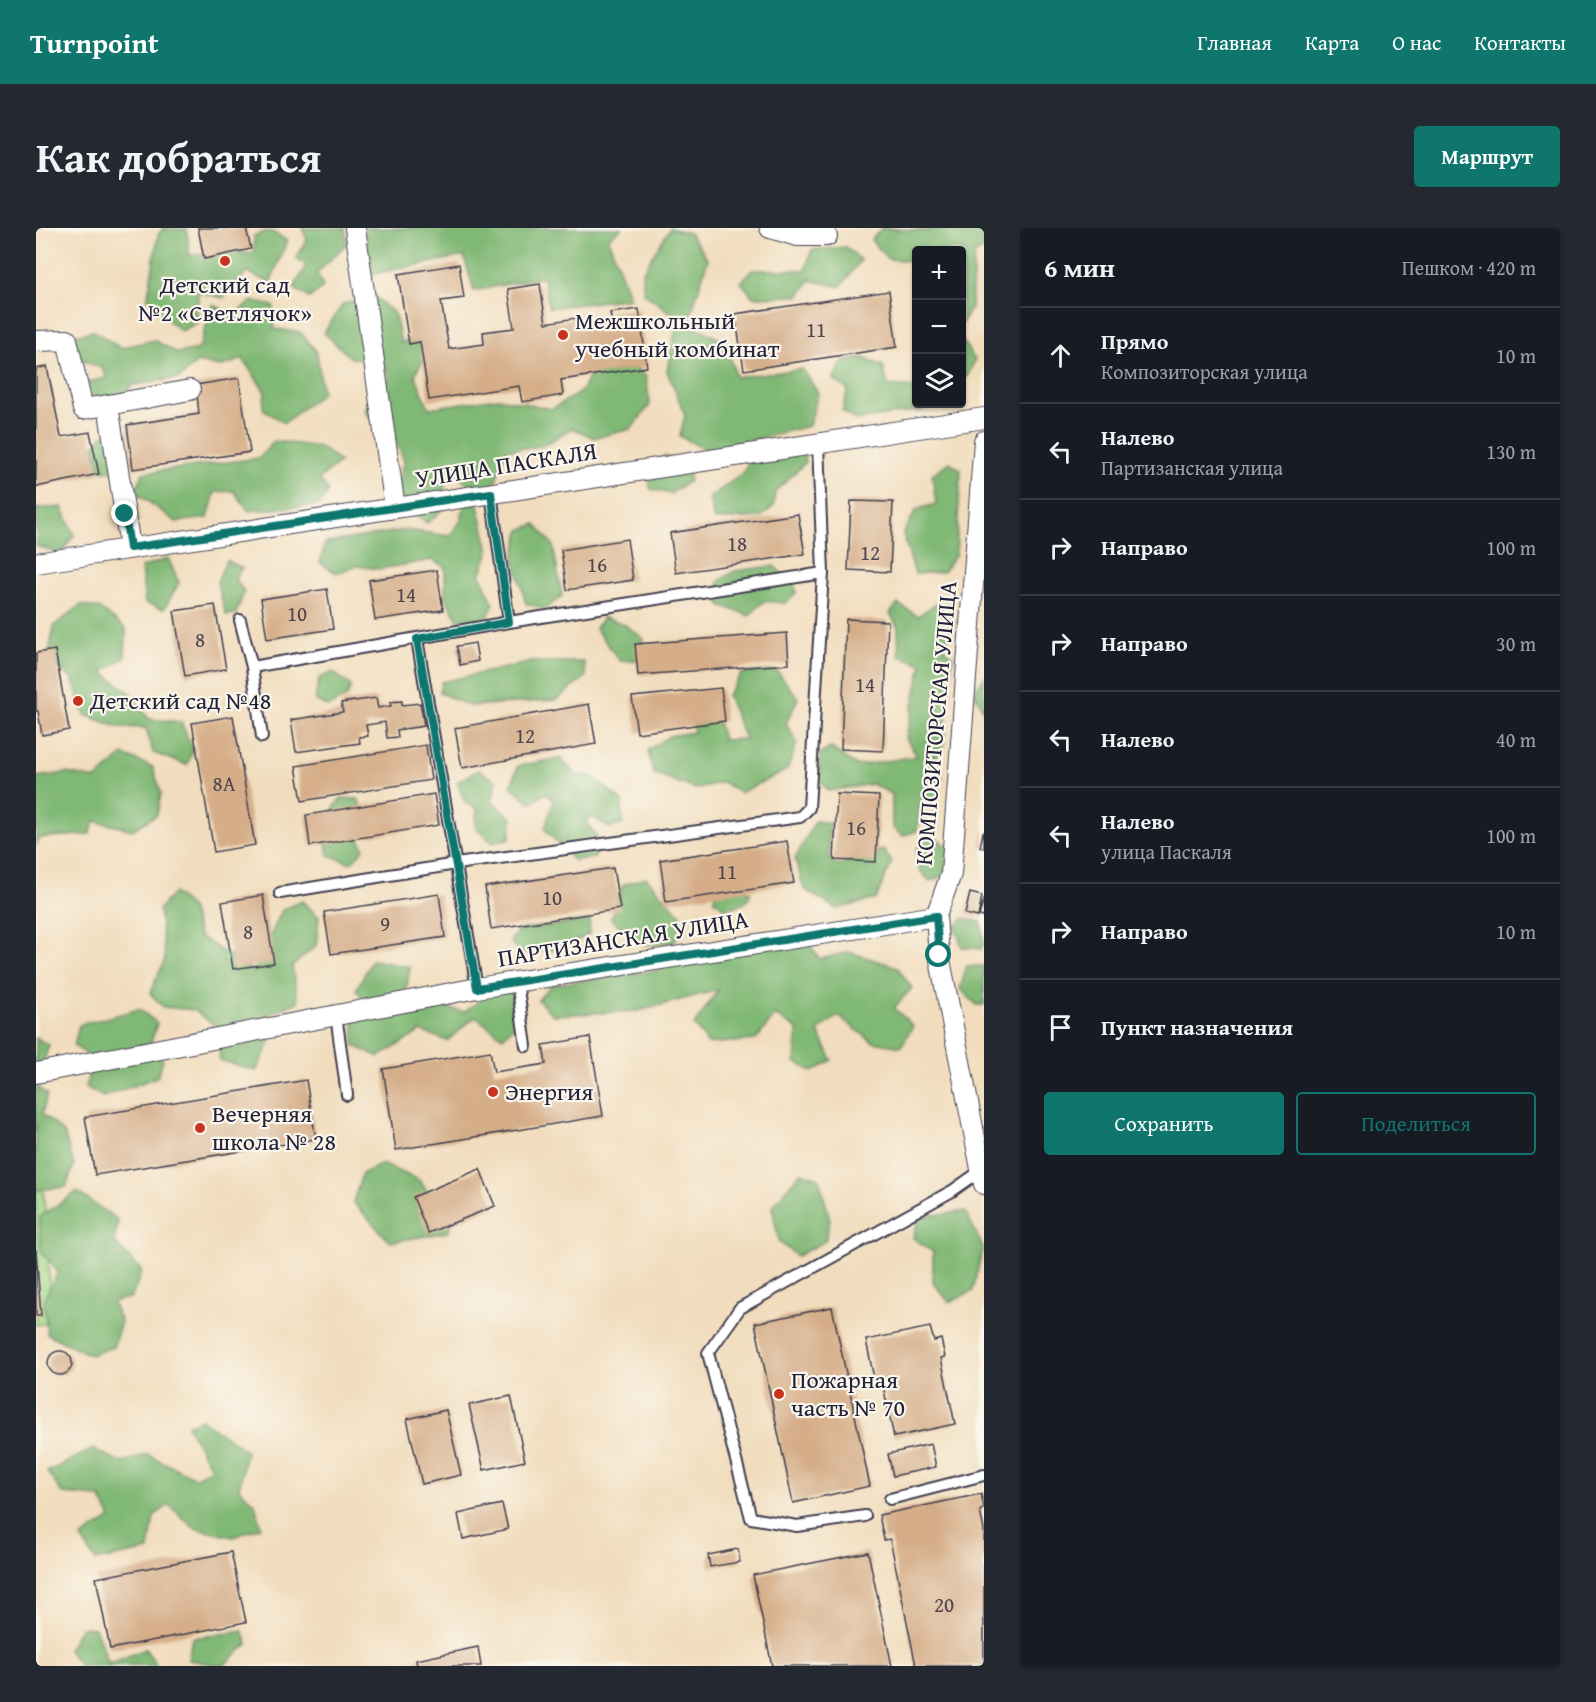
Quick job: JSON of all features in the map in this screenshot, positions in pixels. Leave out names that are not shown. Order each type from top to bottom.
[{"type":"street","points":[[355,228],[395,508]]},
{"type":"street","points":[[770,228],[797,236],[827,236]]},
{"type":"street","points":[[36,341],[67,340],[83,409],[190,390]]},
{"type":"street","points":[[108,405],[130,548]]},
{"type":"street","name":"УЛИЦА ПАСКАЛЯ","points":[[36,563],[984,418]]},
{"type":"street","name":"КОМПОЗИТОРСКАЯ УЛИЦА","points":[[983,1177],[939,955],[936,916],[951,874],[984,441]]},
{"type":"street","name":"ПАРТИЗАНСКАЯ УЛИЦА","points":[[36,1073],[477,988],[936,916]]},
{"type":"lane","points":[[280,893],[456,864],[800,818],[809,808],[823,573],[818,443]]},
{"type":"lane","points":[[491,493],[509,622]]},
{"type":"lane","points":[[252,667],[509,622],[823,573]]},
{"type":"lane","points":[[240,620],[252,667],[262,737]]},
{"type":"lane","points":[[417,639],[477,988]]},
{"type":"lane","points":[[517,982],[526,1046]]},
{"type":"lane","points":[[336,1016],[347,1095]]},
{"type":"lane","points":[[865,1516],[797,1526],[751,1518],[708,1353],[740,1308],[952,1191],[983,1177]]},
{"type":"lane","points":[[890,1499],[984,1475]]},
{"type":"green space","points":[[163,228],[187,229],[190,256],[225,250],[254,254],[254,236],[267,231],[287,241],[270,283],[247,272],[223,298],[198,292],[197,323],[181,331],[147,302],[158,235]]},
{"type":"green space","points":[[302,228],[345,228],[347,243],[317,273],[323,287],[309,298],[294,288],[306,266],[296,257],[307,240]]},
{"type":"green space","points":[[365,228],[622,228],[608,238],[630,298],[549,308],[543,277],[474,291],[464,256],[372,274]]},
{"type":"green space","points":[[670,228],[689,233],[708,259],[688,323],[726,342],[736,377],[803,369],[818,393],[809,426],[707,451],[680,436],[685,415],[667,371],[678,318],[644,293],[642,273]]},
{"type":"green space","points":[[882,228],[927,231],[928,228],[984,228],[984,249],[974,255],[971,307],[966,316],[966,246],[912,246],[912,261],[888,259],[871,240]]},
{"type":"green space","points":[[846,247],[861,260],[840,287],[810,280],[799,296],[753,297],[741,282],[752,270],[805,270],[812,250]]},
{"type":"green space","points":[[374,296],[395,314],[401,343],[420,334],[429,347],[415,375],[429,408],[498,398],[552,409],[581,392],[595,364],[628,358],[646,377],[650,405],[631,429],[594,438],[572,428],[542,446],[506,450],[494,486],[474,489],[457,476],[445,480],[443,509],[427,523],[410,512],[396,487],[404,461],[392,430],[373,422],[364,410],[390,377],[380,359],[351,358],[324,333],[343,304]]},
{"type":"green space","points":[[252,301],[274,306],[274,329],[300,332],[317,352],[322,393],[284,423],[263,409],[265,392],[243,359],[220,367],[197,362],[180,378],[133,385],[115,401],[82,393],[81,384],[107,378],[102,368],[76,358],[74,335],[94,331],[120,348],[154,340],[177,353],[199,349],[212,304],[233,315]]},
{"type":"green space","points":[[966,346],[975,360],[966,377]]},
{"type":"green space","points":[[861,357],[883,366],[888,386],[912,388],[912,408],[925,408],[924,410],[856,420],[842,411],[848,390],[833,379],[842,363]]},
{"type":"green space","points":[[103,435],[121,435],[129,462],[122,473],[100,470],[94,446]]},
{"type":"green space","points":[[803,439],[805,463],[775,492],[774,506],[761,517],[714,520],[709,498],[743,473],[751,457]]},
{"type":"green space","points":[[274,441],[320,447],[340,462],[319,479],[328,491],[320,505],[249,511],[234,491],[215,492],[208,518],[176,522],[135,492],[143,473],[259,458]]},
{"type":"green space","points":[[665,456],[689,467],[689,481],[670,494],[650,489],[649,464]]},
{"type":"green space","points":[[950,462],[961,470],[956,554],[943,572],[915,574],[903,534],[916,510],[936,504],[932,474]]},
{"type":"green space","points":[[477,501],[489,551],[480,575],[494,604],[485,622],[458,620],[445,596],[445,567],[432,560],[380,569],[357,566],[336,573],[320,563],[325,543],[406,530],[449,536],[461,521],[464,505]]},
{"type":"green space","points":[[62,507],[74,535],[61,554],[36,546],[36,509]]},
{"type":"green space","points":[[536,524],[553,545],[562,596],[545,609],[526,604],[514,558],[520,530]]},
{"type":"green space","points":[[168,558],[179,583],[164,609],[145,603],[141,568]]},
{"type":"green space","points":[[226,560],[242,568],[235,578],[244,592],[236,614],[226,615],[217,582]]},
{"type":"green space","points":[[774,566],[795,586],[796,593],[785,603],[764,601],[749,616],[720,605],[718,582],[734,571]]},
{"type":"green space","points":[[898,604],[918,616],[935,604],[950,604],[955,622],[944,649],[953,656],[943,751],[931,760],[942,777],[935,800],[919,807],[917,831],[902,836],[892,827],[892,794],[872,784],[828,791],[818,777],[820,754],[831,748],[857,766],[917,756],[906,738],[922,664],[899,656],[898,628],[890,613]]},
{"type":"green space","points":[[81,605],[100,609],[126,629],[125,657],[103,672],[129,692],[149,719],[181,722],[193,750],[187,765],[153,753],[146,728],[118,727],[85,715],[72,679],[48,658],[54,626]]},
{"type":"green space","points":[[604,617],[625,625],[644,639],[639,660],[620,661],[595,628]]},
{"type":"green space","points":[[532,662],[584,662],[586,677],[556,700],[470,706],[440,693],[441,682]]},
{"type":"green space","points":[[777,671],[798,698],[786,724],[797,743],[787,770],[740,793],[723,782],[695,789],[653,773],[648,750],[669,736],[694,732],[692,717],[715,711],[723,740],[745,739],[727,695],[742,673]]},
{"type":"green space","points":[[333,672],[351,686],[347,697],[328,707],[315,700],[319,678]]},
{"type":"green space","points":[[984,677],[984,712],[974,692]]},
{"type":"green space","points":[[123,755],[153,767],[161,793],[157,815],[132,830],[95,821],[90,834],[40,838],[36,845],[36,777],[67,773],[96,779]]},
{"type":"green space","points":[[560,758],[576,775],[592,776],[622,801],[623,824],[609,828],[592,816],[586,823],[597,836],[595,858],[573,860],[545,829],[554,800],[546,793],[531,803],[511,786],[518,766]]},
{"type":"green space","points":[[478,770],[497,781],[492,801],[512,819],[510,838],[493,843],[475,827],[477,809],[465,803],[457,782]]},
{"type":"green space","points":[[341,798],[358,799],[364,812],[355,829],[364,849],[351,863],[328,855],[323,824]]},
{"type":"green space","points":[[815,821],[829,823],[829,858],[838,865],[883,850],[892,862],[876,899],[836,909],[804,889],[795,859]]},
{"type":"green space","points":[[933,836],[950,848],[944,876],[930,881],[918,869],[916,849]]},
{"type":"green space","points":[[646,877],[687,922],[674,943],[643,945],[611,919],[623,885]]},
{"type":"green space","points":[[735,882],[751,893],[745,903],[726,909],[714,900],[718,884]]},
{"type":"green space","points":[[174,893],[191,908],[199,936],[254,972],[282,910],[302,901],[319,917],[316,946],[292,966],[298,1002],[267,1015],[272,1038],[256,1071],[219,1060],[222,1031],[194,1010],[163,1007],[150,993],[165,959],[159,909]]},
{"type":"green space","points":[[963,918],[981,922],[984,943],[981,949],[962,947],[955,927]]},
{"type":"green space","points":[[590,920],[589,934],[562,949],[522,953],[510,942],[518,930]]},
{"type":"green space","points":[[801,931],[819,959],[849,952],[897,967],[912,988],[894,1008],[913,1026],[901,1047],[873,1042],[838,1016],[818,1031],[832,1060],[813,1072],[795,1062],[797,1029],[775,1015],[756,1040],[708,1044],[694,1025],[718,990],[638,1011],[553,1015],[538,1000],[551,985],[655,971],[676,953]]},
{"type":"green space","points":[[372,960],[410,967],[405,997],[464,1012],[491,992],[512,992],[517,1022],[503,1037],[475,1017],[447,1041],[421,1031],[379,1057],[354,1046],[354,1018],[375,1012],[356,990]]},
{"type":"green space","points":[[967,966],[984,966],[984,1005],[977,1005],[960,989]]},
{"type":"green space","points":[[139,1009],[157,1023],[150,1046],[163,1060],[157,1077],[104,1097],[86,1088],[92,1058],[74,1046],[79,1025]]},
{"type":"green space","points":[[36,1038],[49,1045],[36,1084]]},
{"type":"green space","points":[[36,1086],[47,1095],[42,1114],[64,1133],[74,1165],[66,1187],[36,1190]]},
{"type":"green space","points":[[39,1120],[52,1323],[36,1325],[36,1121]]},
{"type":"green space","points":[[382,1164],[419,1180],[433,1199],[459,1205],[448,1232],[390,1242],[353,1202],[362,1174]]},
{"type":"green space","points":[[801,1172],[819,1178],[830,1220],[825,1241],[797,1256],[779,1242],[772,1207]]},
{"type":"green space","points":[[77,1192],[118,1220],[114,1242],[142,1271],[132,1297],[112,1302],[121,1322],[113,1347],[91,1355],[47,1334],[44,1299],[58,1272],[41,1251],[40,1217]]},
{"type":"green space","points":[[965,1211],[983,1247],[973,1291],[949,1302],[933,1282],[933,1252],[913,1238],[919,1217]]},
{"type":"green space","points":[[201,1419],[246,1451],[239,1489],[255,1503],[261,1527],[233,1537],[194,1528],[169,1505],[154,1516],[149,1550],[96,1561],[81,1538],[111,1518],[100,1497],[63,1494],[47,1472],[93,1449],[123,1463],[147,1454],[195,1478],[211,1468],[187,1425]]},
{"type":"green space","points":[[81,1627],[95,1628],[109,1664],[145,1649],[157,1665],[80,1666],[68,1650]]},
{"type":"green space","points":[[243,1631],[248,1644],[223,1666],[188,1660],[192,1638]]},
{"type":"building","points":[[198,228],[246,228],[251,249],[204,259]]},
{"type":"building","name":"Межшкольный учебный комбинат","points":[[459,264],[464,298],[441,301],[449,349],[484,344],[483,332],[514,328],[508,289],[540,284],[546,323],[576,318],[577,329],[612,323],[610,313],[639,309],[647,367],[561,380],[563,395],[522,402],[519,386],[429,400],[420,342],[409,344],[398,274]]},
{"type":"building","points":[[889,291],[897,347],[744,370],[735,314]]},
{"type":"building","points":[[47,366],[61,437],[90,432],[99,474],[36,487],[36,369]]},
{"type":"building","points":[[239,378],[250,452],[133,469],[127,425],[199,414],[196,385]]},
{"type":"building","points":[[851,501],[893,502],[890,572],[848,570]]},
{"type":"building","points":[[798,514],[805,554],[676,573],[670,533]]},
{"type":"building","points":[[627,539],[633,580],[567,590],[561,550]]},
{"type":"building","points":[[437,570],[443,610],[375,620],[369,580]]},
{"type":"building","points":[[327,589],[333,629],[267,639],[261,599]]},
{"type":"building","points":[[215,605],[226,669],[185,676],[174,611]]},
{"type":"building","points":[[846,619],[888,621],[883,751],[841,749]]},
{"type":"building","points":[[787,633],[789,664],[638,675],[635,644]]},
{"type":"building","points":[[475,643],[478,661],[460,665],[457,646]]},
{"type":"building","points":[[55,650],[69,730],[42,735],[38,711],[36,711],[36,653]]},
{"type":"building","points":[[721,688],[725,721],[637,733],[632,697]]},
{"type":"building","points":[[376,698],[378,708],[391,706],[390,702],[402,701],[402,705],[420,703],[424,726],[397,730],[398,737],[387,738],[385,722],[366,725],[368,736],[359,737],[360,743],[296,752],[291,720],[343,712],[341,703]]},
{"type":"building","points":[[589,704],[596,744],[462,768],[455,728]]},
{"type":"building","points":[[233,716],[255,845],[214,852],[192,723]]},
{"type":"building","points":[[426,745],[431,780],[302,801],[296,766]]},
{"type":"building","points":[[434,794],[439,825],[310,846],[306,815]]},
{"type":"building","points":[[837,794],[879,796],[876,862],[834,860]]},
{"type":"building","points":[[984,832],[984,848],[980,847]]},
{"type":"building","points":[[787,841],[794,883],[666,902],[660,860]]},
{"type":"building","points":[[613,868],[620,909],[491,929],[485,887]]},
{"type":"building","points":[[970,893],[982,896],[978,917],[965,914]]},
{"type":"building","points":[[439,894],[445,937],[331,954],[324,912]]},
{"type":"building","points":[[263,895],[274,963],[233,969],[222,902]]},
{"type":"building","points":[[984,899],[984,917],[979,916]]},
{"type":"building","name":"Энергия","points":[[590,1037],[603,1116],[396,1150],[383,1069],[490,1051],[494,1072],[546,1064],[543,1045]]},
{"type":"building","name":"Вечерняя школа № 28","points":[[306,1080],[316,1139],[95,1175],[85,1117]]},
{"type":"building","points":[[480,1169],[495,1206],[428,1233],[413,1197]]},
{"type":"building","points":[[36,1249],[41,1316],[36,1316]]},
{"type":"building","points":[[832,1307],[870,1486],[793,1503],[755,1323]]},
{"type":"building","points":[[930,1327],[934,1341],[941,1339],[945,1357],[941,1358],[955,1424],[894,1437],[882,1381],[875,1383],[866,1340]]},
{"type":"building","points":[[60,1351],[65,1352],[71,1358],[71,1368],[65,1374],[60,1375],[55,1374],[49,1368],[48,1363],[49,1358],[55,1352]]},
{"type":"building","points":[[511,1396],[525,1461],[484,1470],[469,1405]]},
{"type":"building","points":[[446,1410],[461,1475],[422,1484],[407,1419]]},
{"type":"building","points":[[931,1444],[936,1467],[893,1476],[888,1454]]},
{"type":"building","points":[[981,1494],[984,1508],[980,1511],[984,1530],[984,1666],[916,1666],[890,1539],[884,1540],[879,1515]]},
{"type":"building","points":[[502,1504],[508,1529],[463,1539],[458,1514]]},
{"type":"building","points":[[738,1549],[740,1562],[710,1567],[708,1555]]},
{"type":"building","points":[[231,1552],[246,1622],[110,1649],[96,1578]]},
{"type":"building","points":[[868,1552],[892,1666],[772,1666],[753,1575]]},
{"type":"building","points":[[478,1647],[481,1666],[417,1666],[416,1660]]},
{"type":"place","name":"Детский сад №2 «Светлячок»","points":[[225,261]]},
{"type":"place","name":"Межшкольный учебный комбинат","points":[[563,335]]},
{"type":"place","name":"Детский сад №48","points":[[78,701]]},
{"type":"place","name":"Энергия","points":[[493,1092]]},
{"type":"place","name":"Вечерняя школа № 28","points":[[200,1128]]},
{"type":"place","name":"Пожарная часть № 70","points":[[779,1394]]},
{"type":"route","points":[[125,514],[130,548],[491,493],[509,622],[417,639],[477,988],[936,916],[939,955]]}]
